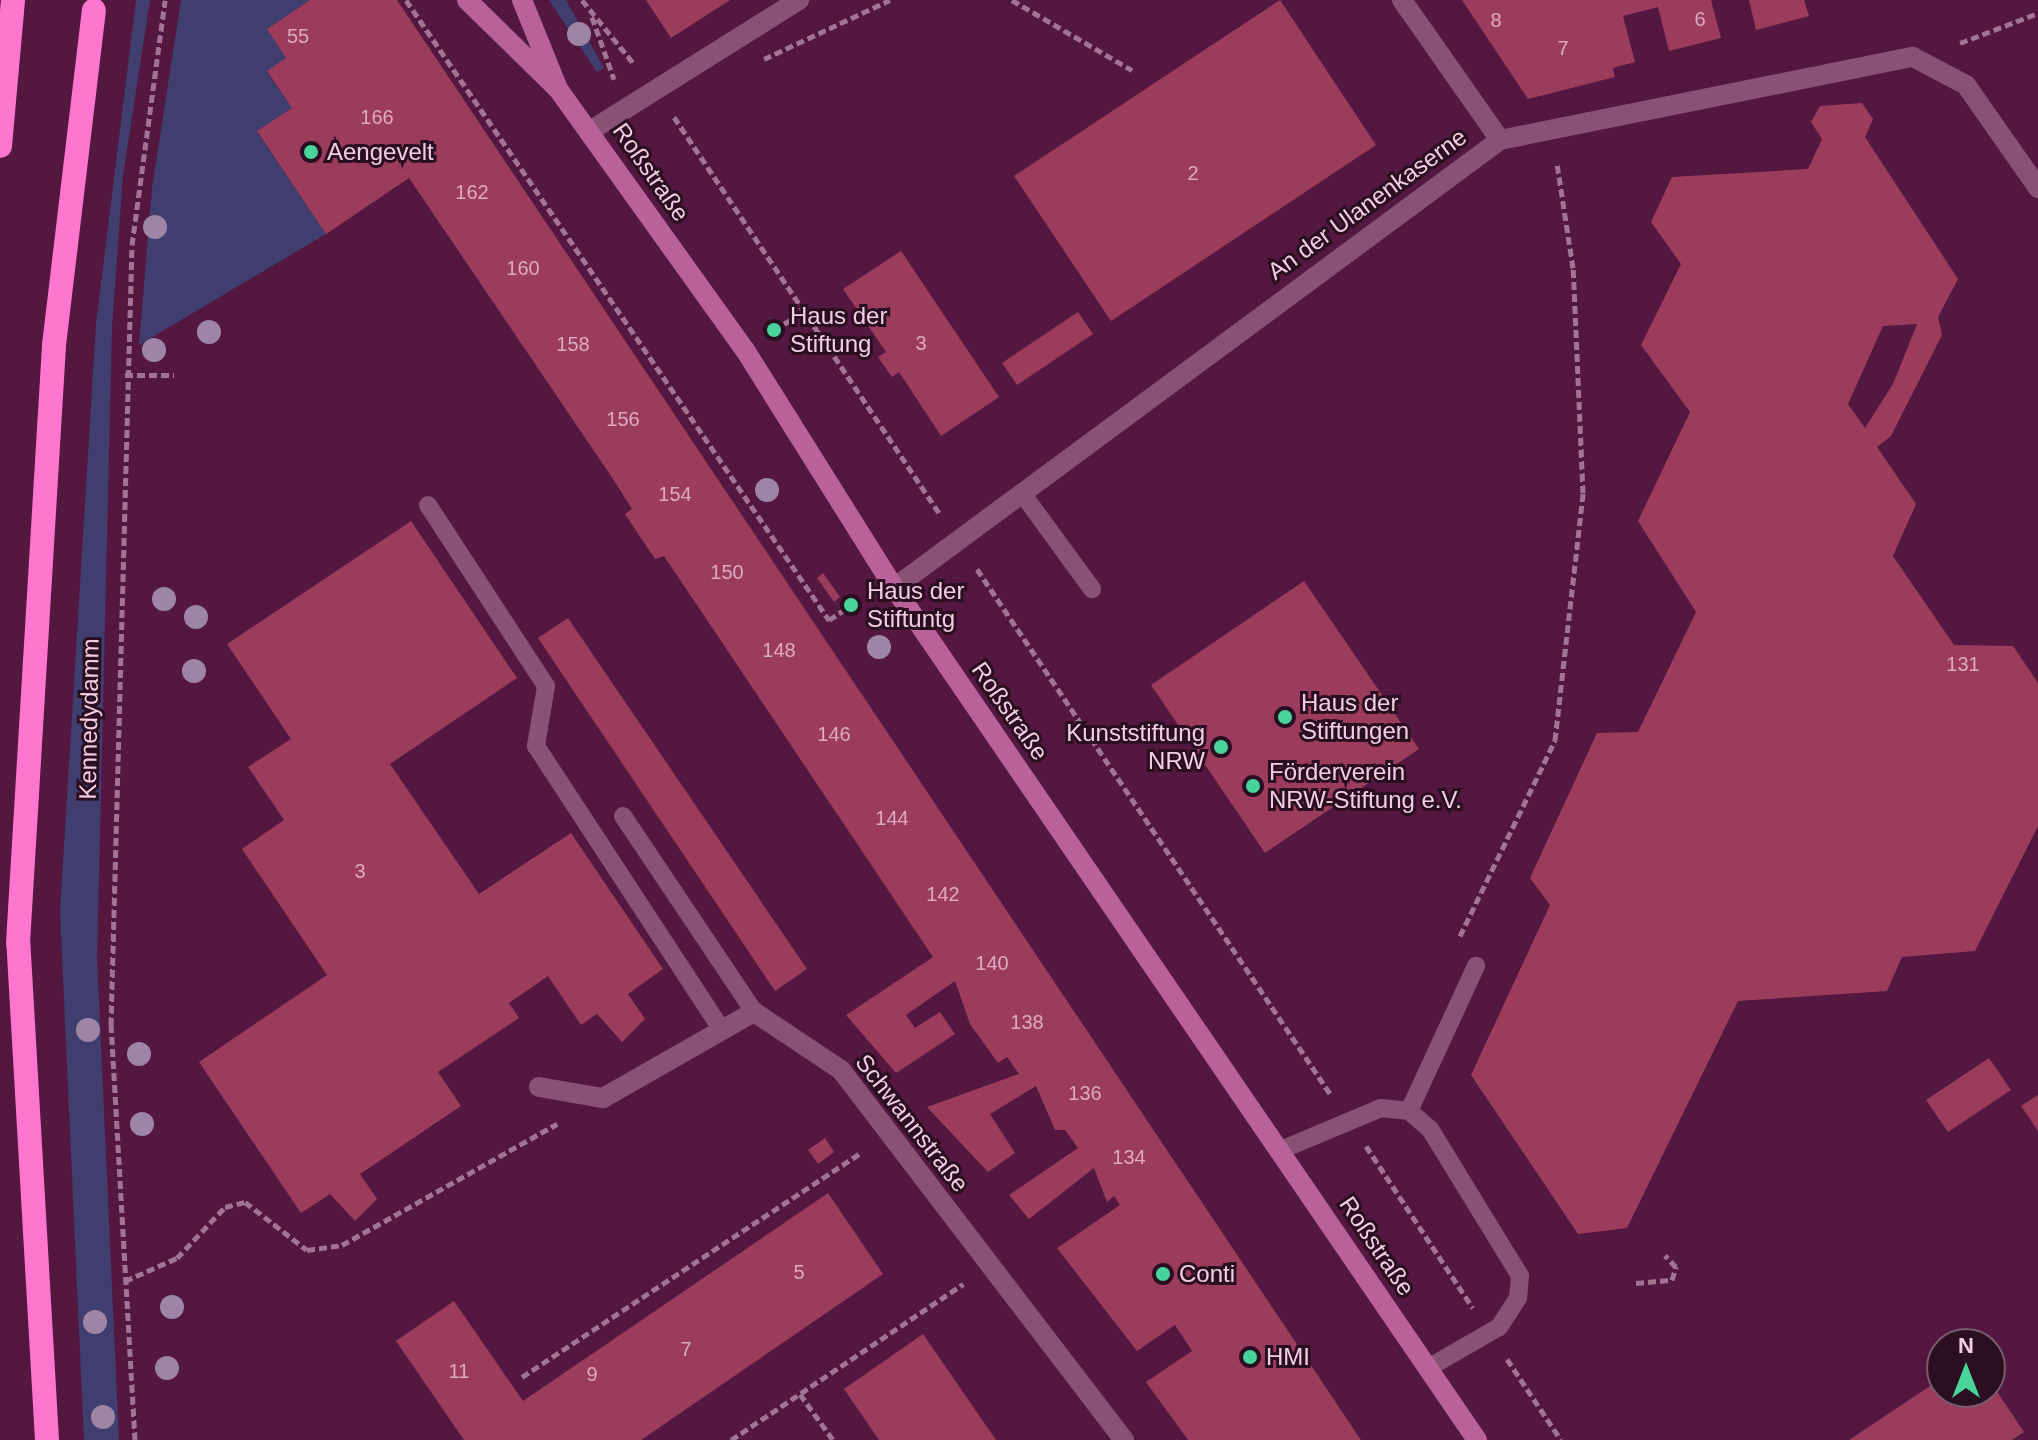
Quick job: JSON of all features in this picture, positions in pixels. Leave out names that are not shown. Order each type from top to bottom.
[{"type":"highway","points":[[0,146],[13,0]]},
{"type":"highway","points":[[47,1440],[18,943],[54,345],[96,5]]},
{"type":"street","name":"Roßstraße","points":[[467,0],[558,89],[745,350],[894,588],[1477,1440]]},
{"type":"street","name":"Roßstraße","points":[[522,0],[558,89]]},
{"type":"street","points":[[590,131],[799,0]]},
{"type":"street","points":[[1402,0],[1500,140]]},
{"type":"street","points":[[1913,57],[1966,85],[2038,188]]},
{"type":"street","name":"An der Ulanenkaserne","points":[[894,588],[1500,140],[1913,57]]},
{"type":"street","points":[[539,1087],[603,1098],[754,1012]]},
{"type":"street","name":"Schwannstraße","points":[[754,1012],[841,1070],[1124,1440]]},
{"type":"lane","points":[[1022,493],[1092,589]]},
{"type":"lane","points":[[428,505],[546,686],[536,746],[722,1030]]},
{"type":"lane","points":[[623,816],[754,1012]]},
{"type":"lane","points":[[1409,1111],[1476,966]]},
{"type":"lane","points":[[1281,1150],[1347,1118],[1381,1108],[1409,1111],[1430,1129],[1520,1276],[1518,1298],[1489,1332],[1428,1368]]},
{"type":"path","name":"Kennedydamm","points":[[135,1440],[111,1025],[125,375],[132,245],[165,0]]},
{"type":"path","points":[[406,0],[829,620],[851,605]]},
{"type":"path","points":[[582,0],[590,13]]},
{"type":"path","points":[[736,42],[769,62],[890,0]]},
{"type":"path","points":[[1012,0],[1132,70]]},
{"type":"path","name":"Roßstraße","points":[[590,13],[656,90],[928,495]]},
{"type":"path","name":"Roßstraße","points":[[590,13],[610,61],[612,95]]},
{"type":"path","points":[[1913,57],[2012,28],[2038,13]]},
{"type":"path","points":[[1476,966],[1451,955],[1555,740],[1583,493],[1573,268],[1552,130]]},
{"type":"path","points":[[774,330],[804,312]]},
{"type":"path","points":[[125,375],[174,375]]},
{"type":"path","name":"Roßstraße","points":[[978,570],[1561,1440]]},
{"type":"path","points":[[125,1281],[177,1258],[225,1207],[245,1202],[307,1250],[342,1245],[603,1098]]},
{"type":"path","points":[[522,1377],[890,1134]]},
{"type":"path","points":[[1636,1283],[1672,1280],[1676,1267],[1665,1255]]},
{"type":"path","points":[[731,1440],[990,1265]]},
{"type":"path","points":[[800,1394],[833,1440]]},
{"type":"shaded area","points":[[136,0],[150,0],[123,176],[112,327],[97,958],[119,1440],[84,1440],[60,911],[96,324]]},
{"type":"shaded area","points":[[181,0],[310,0],[267,29],[286,58],[267,72],[292,108],[257,132],[326,234],[139,345],[152,188]]},
{"type":"shaded area","points":[[549,0],[566,0],[604,68],[597,72]]},
{"type":"building","points":[[310,0],[397,0],[1361,1440],[1188,1440],[1146,1382],[1192,1351],[1175,1325],[1137,1351],[1057,1248],[1120,1205],[1114,1196],[1107,1202],[1094,1168],[1029,1219],[1009,1195],[1078,1148],[1065,1130],[1055,1130],[1036,1086],[990,1114],[1015,1153],[988,1172],[927,1107],[1019,1074],[1007,1057],[998,1063],[970,1024],[955,981],[906,1015],[915,1028],[940,1012],[955,1034],[896,1073],[846,1015],[933,957],[664,556],[655,559],[625,514],[632,509],[613,479],[409,178],[326,234],[257,131],[292,108],[267,71],[286,58],[267,29]]},
{"type":"building","points":[[646,0],[730,0],[671,38]]},
{"type":"building","points":[[1280,0],[1376,145],[1111,321],[1014,176]]},
{"type":"building","points":[[1462,0],[1711,0],[1721,38],[1669,51],[1658,7],[1623,16],[1635,62],[1613,68],[1615,77],[1528,99]]},
{"type":"building","points":[[1749,0],[1804,0],[1809,16],[1756,30]]},
{"type":"building","points":[[1862,103],[1873,119],[1865,137],[1958,279],[1938,317],[1942,335],[1891,436],[1877,447],[1916,504],[1893,556],[1954,645],[2013,646],[2038,683],[2038,826],[1975,951],[1902,957],[1887,991],[1738,1001],[1627,1228],[1578,1234],[1471,1075],[1550,905],[1530,878],[1597,733],[1638,732],[1696,612],[1638,521],[1690,412],[1641,345],[1681,264],[1651,222],[1672,177],[1808,169],[1822,139],[1811,122],[1820,106]],"holes":[[[1917,324],[1893,384],[1865,428],[1848,404],[1883,326]]]},
{"type":"building","points":[[901,251],[999,397],[941,436],[899,372],[892,377],[878,357],[886,352],[843,289]]},
{"type":"building","points":[[1078,312],[1093,334],[1017,385],[1002,363]]},
{"type":"building","points":[[411,521],[517,678],[390,764],[479,894],[571,833],[663,969],[628,994],[645,1019],[622,1042],[597,1014],[581,1025],[548,976],[509,1003],[519,1018],[438,1072],[461,1106],[360,1174],[377,1199],[355,1221],[330,1194],[301,1213],[199,1062],[327,975],[242,849],[284,820],[248,767],[291,739],[227,644]]},
{"type":"building","points":[[823,573],[840,597],[834,602],[817,578]]},
{"type":"building","name":"Haus der Stiftungen","points":[[1304,581],[1419,749],[1265,853],[1151,685]]},
{"type":"building","points":[[568,618],[807,969],[775,991],[538,638]]},
{"type":"building","points":[[1989,1058],[2011,1090],[1948,1132],[1926,1100]]},
{"type":"building","points":[[2038,1095],[2038,1131],[2021,1106]]},
{"type":"building","points":[[825,1138],[834,1152],[818,1164],[808,1150]]},
{"type":"building","points":[[828,1193],[883,1274],[641,1440],[464,1440],[396,1341],[454,1301],[523,1401]]},
{"type":"building","points":[[923,1334],[996,1440],[879,1440],[844,1389]]},
{"type":"building","points":[[1926,1389],[1926,1408],[2006,1408],[2006,1405],[2024,1432],[2012,1440],[1849,1440]]},
{"type":"place","name":"Aengevelt","points":[[311,152]]},
{"type":"place","name":"Haus der Stiftung","points":[[774,330]]},
{"type":"place","name":"Haus der Stiftuntg","points":[[851,605]]},
{"type":"place","name":"Haus der Stiftungen","points":[[1285,717]]},
{"type":"place","name":"Kunststiftung NRW","points":[[1221,747]]},
{"type":"place","name":"Förderverein NRW-Stiftung e.V.","points":[[1253,786]]},
{"type":"place","name":"Conti","points":[[1163,1274]]},
{"type":"place","name":"HMI","points":[[1250,1357]]}]
